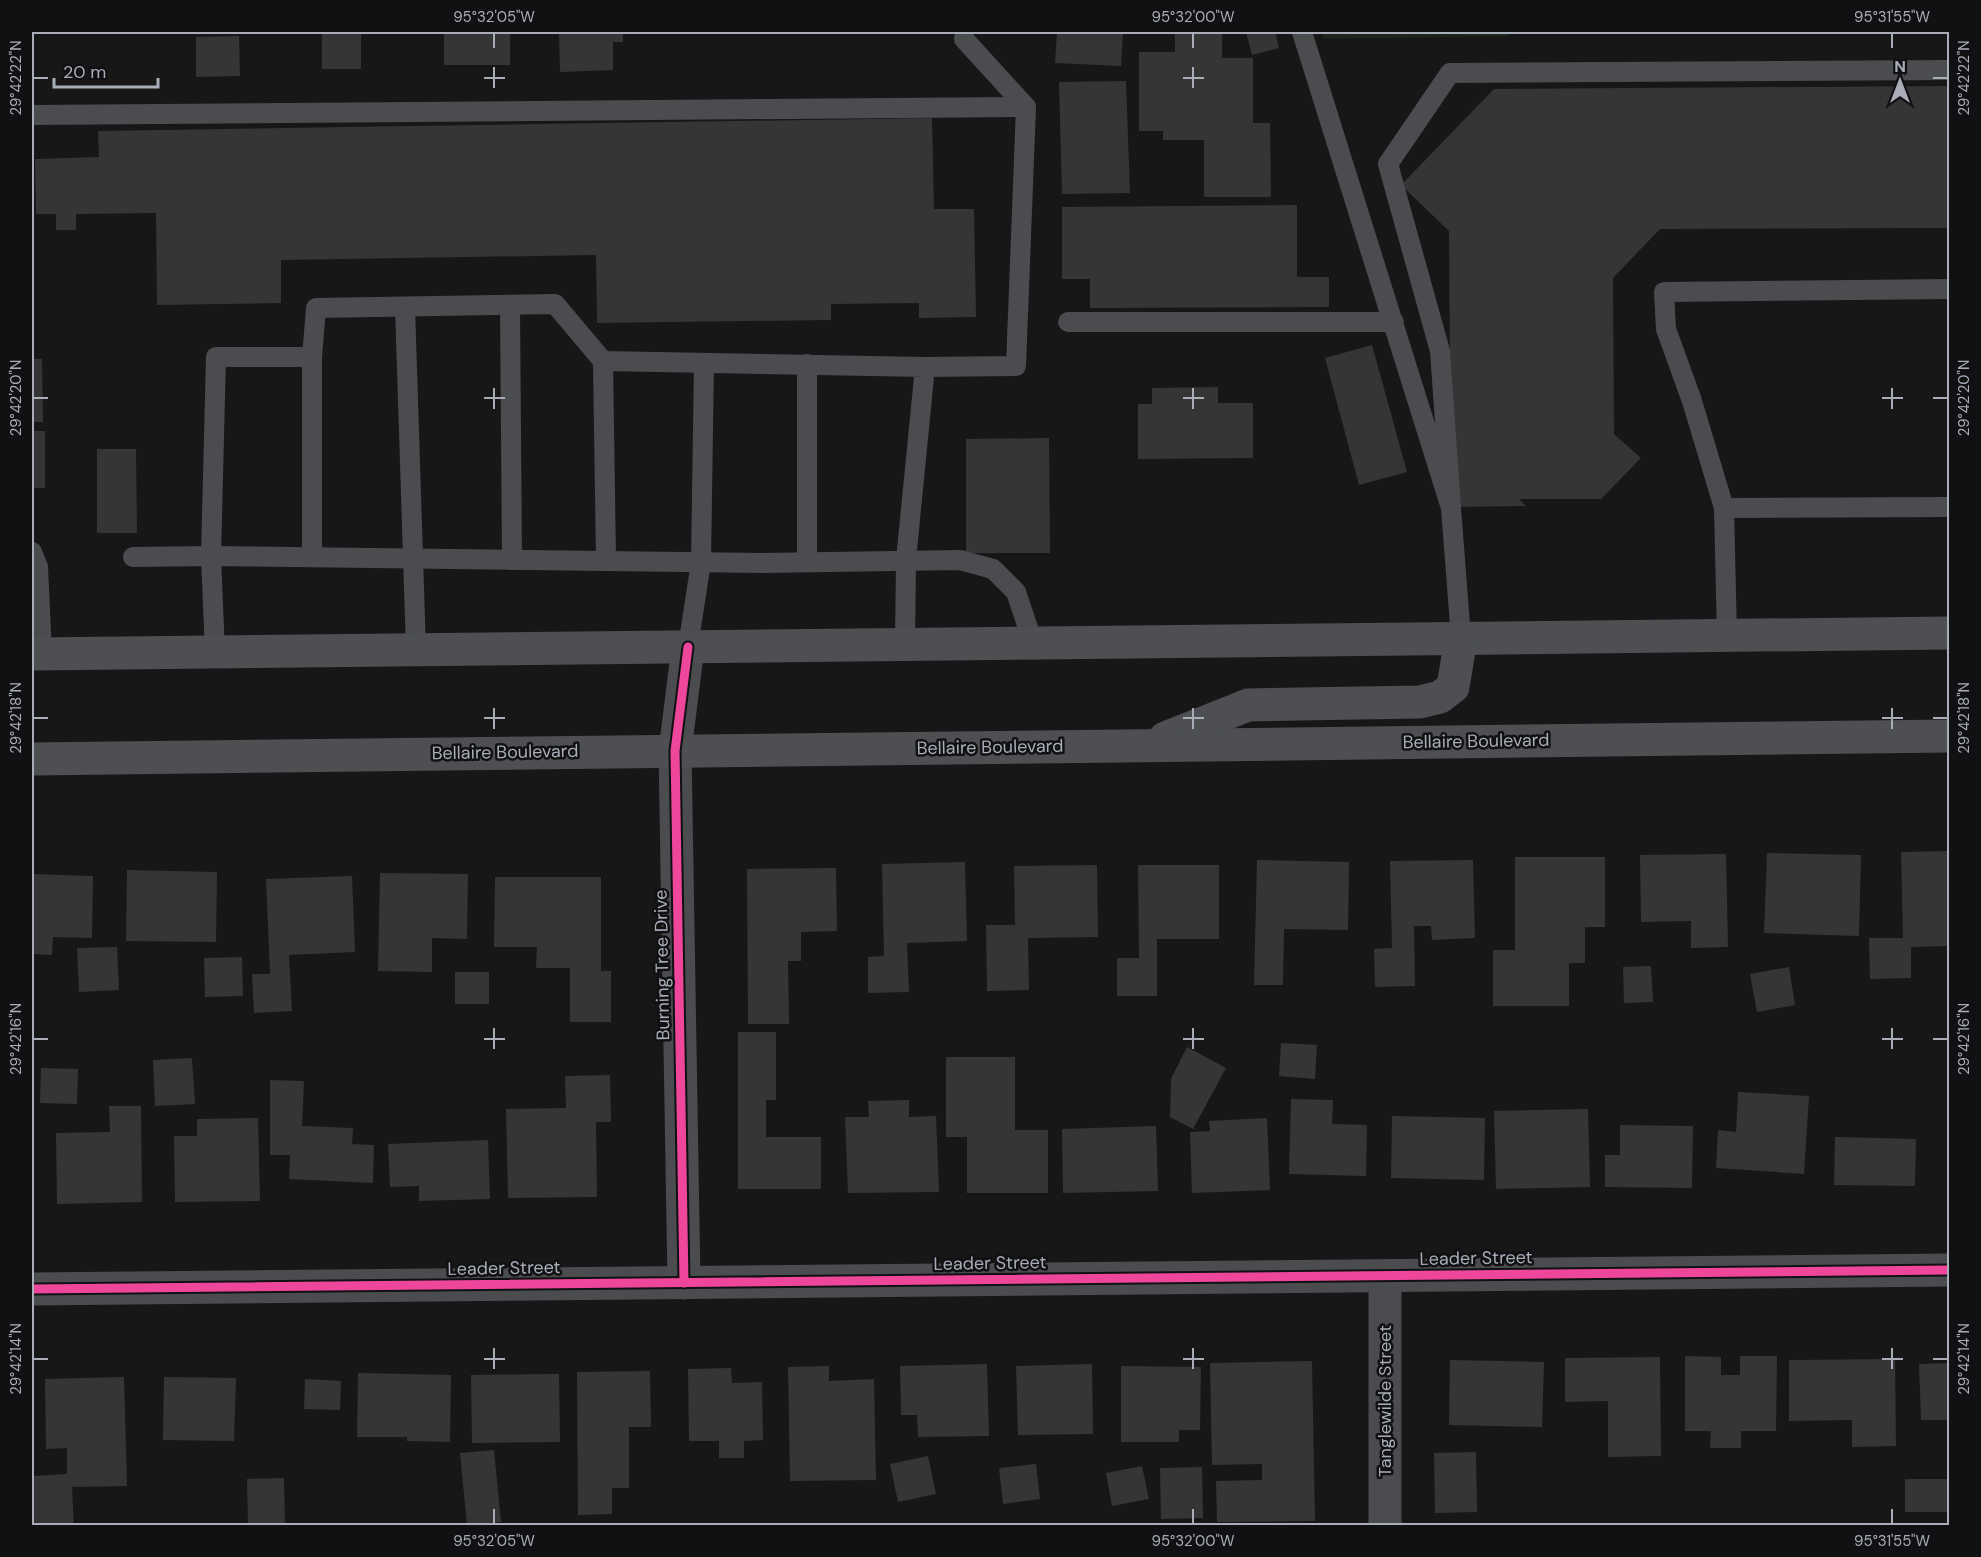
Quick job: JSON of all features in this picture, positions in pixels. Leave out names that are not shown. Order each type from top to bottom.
[{"type":"main road","points":[[37,654],[1950,633]]},
{"type":"main road","points":[[1147,745],[1248,705],[1420,702],[1440,697],[1454,687],[1461,638]]},
{"type":"main road","name":"Bellaire Boulevard","points":[[32,759],[1950,736]]},
{"type":"street","name":"Burning Tree Drive","points":[[684,1283],[675,751],[688,647]]},
{"type":"street","name":"Leader Street","points":[[32,1289],[1950,1270]]},
{"type":"street","name":"Tanglewilde Street","points":[[1384,1276],[1385,1526]]},
{"type":"lane","points":[[1302,32],[1451,508]]},
{"type":"lane","points":[[603,362],[925,367],[1016,366],[1026,107],[964,39]]},
{"type":"lane","points":[[1461,638],[1440,351],[1388,164],[1450,73],[1950,70]]},
{"type":"lane","points":[[32,115],[1026,107]]},
{"type":"lane","points":[[1727,636],[1724,508],[1692,401],[1666,329],[1664,292],[1950,289]]},
{"type":"lane","points":[[312,557],[312,357],[316,308],[555,304],[603,362],[606,561]]},
{"type":"lane","points":[[510,306],[512,560]]},
{"type":"lane","points":[[405,307],[416,650]]},
{"type":"lane","points":[[1068,322],[1394,322]]},
{"type":"lane","points":[[215,652],[211,556],[216,357],[312,357]]},
{"type":"lane","points":[[688,647],[701,562],[704,363]]},
{"type":"lane","points":[[807,364],[807,562]]},
{"type":"lane","points":[[905,645],[906,560],[925,367]]},
{"type":"lane","points":[[1724,508],[1950,507]]},
{"type":"lane","points":[[32,552],[38,567],[37,654]]},
{"type":"lane","points":[[133,557],[701,562],[960,560],[993,569],[1016,592],[1033,643]]},
{"type":"shaded area","points":[[1322,32],[1509,32],[1509,36],[1324,39]]},
{"type":"building","points":[[322,32],[361,32],[361,69],[322,69]]},
{"type":"building","points":[[444,32],[510,32],[510,65],[444,65]]},
{"type":"building","points":[[559,32],[623,32],[623,42],[613,42],[613,70],[560,72]]},
{"type":"building","points":[[1057,32],[1123,32],[1121,66],[1055,63]]},
{"type":"building","points":[[1175,32],[1222,32],[1222,58],[1253,58],[1253,123],[1270,123],[1271,197],[1204,197],[1204,140],[1163,140],[1163,131],[1139,131],[1139,52],[1175,52]]},
{"type":"building","points":[[1246,32],[1275,32],[1279,48],[1252,55]]},
{"type":"building","points":[[239,36],[240,76],[196,77],[196,37]]},
{"type":"building","points":[[1126,81],[1130,193],[1062,194],[1059,82]]},
{"type":"building","points":[[1950,86],[1950,228],[1660,229],[1613,278],[1614,434],[1641,458],[1601,499],[1519,499],[1526,506],[1451,507],[1449,231],[1401,185],[1494,89]]},
{"type":"building","points":[[932,118],[934,209],[974,209],[976,317],[919,318],[919,303],[831,304],[831,320],[597,323],[596,255],[281,260],[281,303],[157,305],[156,213],[76,214],[76,230],[56,230],[56,214],[36,214],[35,159],[99,157],[98,131]]},
{"type":"building","points":[[1297,205],[1297,277],[1329,277],[1329,307],[1090,308],[1090,279],[1062,279],[1062,207]]},
{"type":"building","points":[[1372,345],[1407,472],[1359,485],[1325,358]]},
{"type":"building","points":[[32,359],[42,359],[43,422],[32,422]]},
{"type":"building","points":[[1218,387],[1218,403],[1253,403],[1253,458],[1138,459],[1138,404],[1152,404],[1152,388]]},
{"type":"building","points":[[32,431],[45,431],[45,488],[32,488]]},
{"type":"building","points":[[1049,438],[1050,553],[966,553],[966,439]]},
{"type":"building","points":[[97,449],[136,449],[137,533],[97,533]]},
{"type":"building","points":[[1950,851],[1950,946],[1911,947],[1911,978],[1870,979],[1869,938],[1903,938],[1901,852]]},
{"type":"building","points":[[1767,853],[1861,855],[1859,936],[1764,933]]},
{"type":"building","points":[[1726,854],[1728,947],[1691,948],[1691,921],[1641,922],[1640,855]]},
{"type":"building","points":[[1515,857],[1605,857],[1605,927],[1585,927],[1585,963],[1569,963],[1569,1006],[1493,1006],[1493,950],[1515,950]]},
{"type":"building","points":[[1257,860],[1349,862],[1348,930],[1284,929],[1283,985],[1254,985]]},
{"type":"building","points":[[1473,860],[1475,938],[1432,940],[1431,926],[1414,926],[1415,986],[1375,987],[1374,949],[1392,948],[1390,861]]},
{"type":"building","points":[[965,862],[967,941],[907,943],[909,992],[868,993],[868,957],[884,956],[882,864]]},
{"type":"building","points":[[1097,865],[1098,937],[1028,938],[1029,990],[987,991],[986,925],[1015,925],[1014,866]]},
{"type":"building","points":[[1138,865],[1219,865],[1219,939],[1157,939],[1157,996],[1117,996],[1117,958],[1139,958]]},
{"type":"building","points":[[836,868],[837,931],[801,932],[801,961],[788,961],[789,1024],[748,1024],[747,869]]},
{"type":"building","points":[[127,870],[217,872],[216,942],[126,941]]},
{"type":"building","points":[[380,873],[468,874],[467,939],[432,938],[432,972],[378,971]]},
{"type":"building","points":[[32,874],[93,876],[92,938],[53,937],[52,955],[32,954]]},
{"type":"building","points":[[352,876],[355,952],[289,955],[292,1011],[254,1013],[252,974],[270,974],[266,879]]},
{"type":"building","points":[[495,877],[601,877],[601,971],[611,971],[611,1022],[570,1022],[570,968],[536,968],[537,947],[494,947]]},
{"type":"building","points":[[117,947],[119,990],[79,992],[77,948]]},
{"type":"building","points":[[242,957],[243,996],[205,997],[204,958]]},
{"type":"building","points":[[1651,966],[1653,1002],[1624,1003],[1623,967]]},
{"type":"building","points":[[1789,967],[1795,1005],[1757,1012],[1750,974]]},
{"type":"building","points":[[455,972],[489,972],[489,1004],[455,1004]]},
{"type":"building","points":[[738,1032],[776,1032],[776,1100],[766,1100],[766,1137],[821,1137],[821,1189],[738,1189]]},
{"type":"building","points":[[1281,1043],[1317,1045],[1315,1079],[1279,1076]]},
{"type":"building","points":[[1187,1047],[1226,1068],[1193,1129],[1170,1117],[1171,1079]]},
{"type":"building","points":[[946,1057],[1015,1057],[1015,1130],[1048,1130],[1048,1193],[967,1193],[967,1137],[946,1137]]},
{"type":"building","points":[[192,1058],[195,1104],[155,1106],[153,1060]]},
{"type":"building","points":[[41,1068],[78,1069],[77,1104],[40,1103]]},
{"type":"building","points":[[610,1075],[611,1122],[596,1122],[597,1197],[508,1198],[506,1109],[566,1108],[565,1076]]},
{"type":"building","points":[[270,1080],[304,1081],[302,1126],[353,1128],[352,1144],[374,1145],[373,1183],[289,1179],[290,1155],[270,1155]]},
{"type":"building","points":[[1738,1092],[1809,1096],[1804,1174],[1716,1168],[1718,1130],[1736,1132]]},
{"type":"building","points":[[1291,1099],[1333,1100],[1332,1124],[1367,1125],[1366,1176],[1289,1174]]},
{"type":"building","points":[[909,1100],[909,1117],[936,1116],[939,1192],[848,1193],[845,1117],[869,1117],[868,1101]]},
{"type":"building","points":[[109,1106],[141,1106],[142,1202],[57,1204],[56,1133],[110,1132]]},
{"type":"building","points":[[1588,1109],[1590,1187],[1496,1189],[1494,1111]]},
{"type":"building","points":[[1392,1116],[1485,1118],[1484,1180],[1391,1178]]},
{"type":"building","points":[[258,1118],[260,1201],[175,1202],[174,1136],[197,1136],[197,1119]]},
{"type":"building","points":[[1267,1118],[1270,1190],[1192,1193],[1190,1132],[1210,1131],[1209,1121]]},
{"type":"building","points":[[1620,1125],[1693,1126],[1692,1188],[1605,1187],[1605,1155],[1620,1155]]},
{"type":"building","points":[[1156,1126],[1158,1191],[1063,1193],[1062,1129]]},
{"type":"building","points":[[1835,1137],[1916,1139],[1915,1186],[1834,1185]]},
{"type":"building","points":[[488,1140],[490,1199],[419,1201],[419,1186],[390,1187],[388,1144]]},
{"type":"building","points":[[1685,1356],[1721,1357],[1721,1375],[1740,1375],[1740,1356],[1777,1356],[1776,1431],[1741,1431],[1741,1448],[1710,1448],[1711,1431],[1685,1431]]},
{"type":"building","points":[[1660,1357],[1661,1456],[1608,1457],[1608,1401],[1565,1402],[1565,1358]]},
{"type":"building","points":[[1895,1359],[1896,1446],[1852,1447],[1852,1420],[1789,1421],[1789,1360]]},
{"type":"building","points":[[1450,1360],[1544,1362],[1542,1427],[1449,1425]]},
{"type":"building","points":[[1312,1361],[1315,1521],[1217,1522],[1216,1481],[1262,1480],[1262,1464],[1212,1465],[1210,1363]]},
{"type":"building","points":[[1950,1363],[1950,1420],[1921,1420],[1919,1364]]},
{"type":"building","points":[[987,1364],[989,1436],[918,1437],[917,1415],[901,1415],[900,1366]]},
{"type":"building","points":[[1092,1364],[1093,1434],[1018,1435],[1016,1366]]},
{"type":"building","points":[[829,1366],[829,1381],[874,1379],[876,1480],[790,1481],[788,1367]]},
{"type":"building","points":[[1121,1366],[1201,1367],[1200,1430],[1179,1430],[1179,1442],[1121,1442]]},
{"type":"building","points":[[731,1368],[732,1383],[762,1382],[763,1440],[744,1441],[744,1458],[719,1458],[719,1441],[689,1441],[688,1369]]},
{"type":"building","points":[[650,1371],[651,1427],[629,1427],[629,1488],[612,1488],[612,1514],[578,1515],[577,1372]]},
{"type":"building","points":[[358,1373],[451,1375],[450,1442],[407,1441],[407,1437],[357,1437]]},
{"type":"building","points":[[559,1374],[560,1442],[472,1443],[471,1375]]},
{"type":"building","points":[[124,1377],[127,1486],[72,1487],[74,1526],[34,1526],[32,1476],[67,1474],[67,1448],[46,1449],[45,1379]]},
{"type":"building","points":[[164,1377],[236,1378],[234,1441],[163,1440]]},
{"type":"building","points":[[305,1379],[341,1381],[340,1410],[304,1409]]},
{"type":"building","points":[[494,1450],[501,1522],[467,1525],[460,1453]]},
{"type":"building","points":[[1476,1452],[1477,1512],[1435,1513],[1434,1453]]},
{"type":"building","points":[[928,1456],[936,1494],[898,1502],[890,1464]]},
{"type":"building","points":[[1036,1464],[1040,1499],[1003,1504],[999,1468]]},
{"type":"building","points":[[1142,1466],[1149,1499],[1112,1506],[1106,1473]]},
{"type":"building","points":[[1202,1467],[1203,1518],[1161,1519],[1160,1468]]},
{"type":"building","points":[[284,1478],[285,1526],[248,1526],[247,1479]]},
{"type":"building","points":[[1905,1479],[1950,1479],[1950,1512],[1905,1512]]},
{"type":"cycle path","points":[[684,1283],[675,751],[688,647]]},
{"type":"cycle path","points":[[32,1289],[1950,1270]]}]
